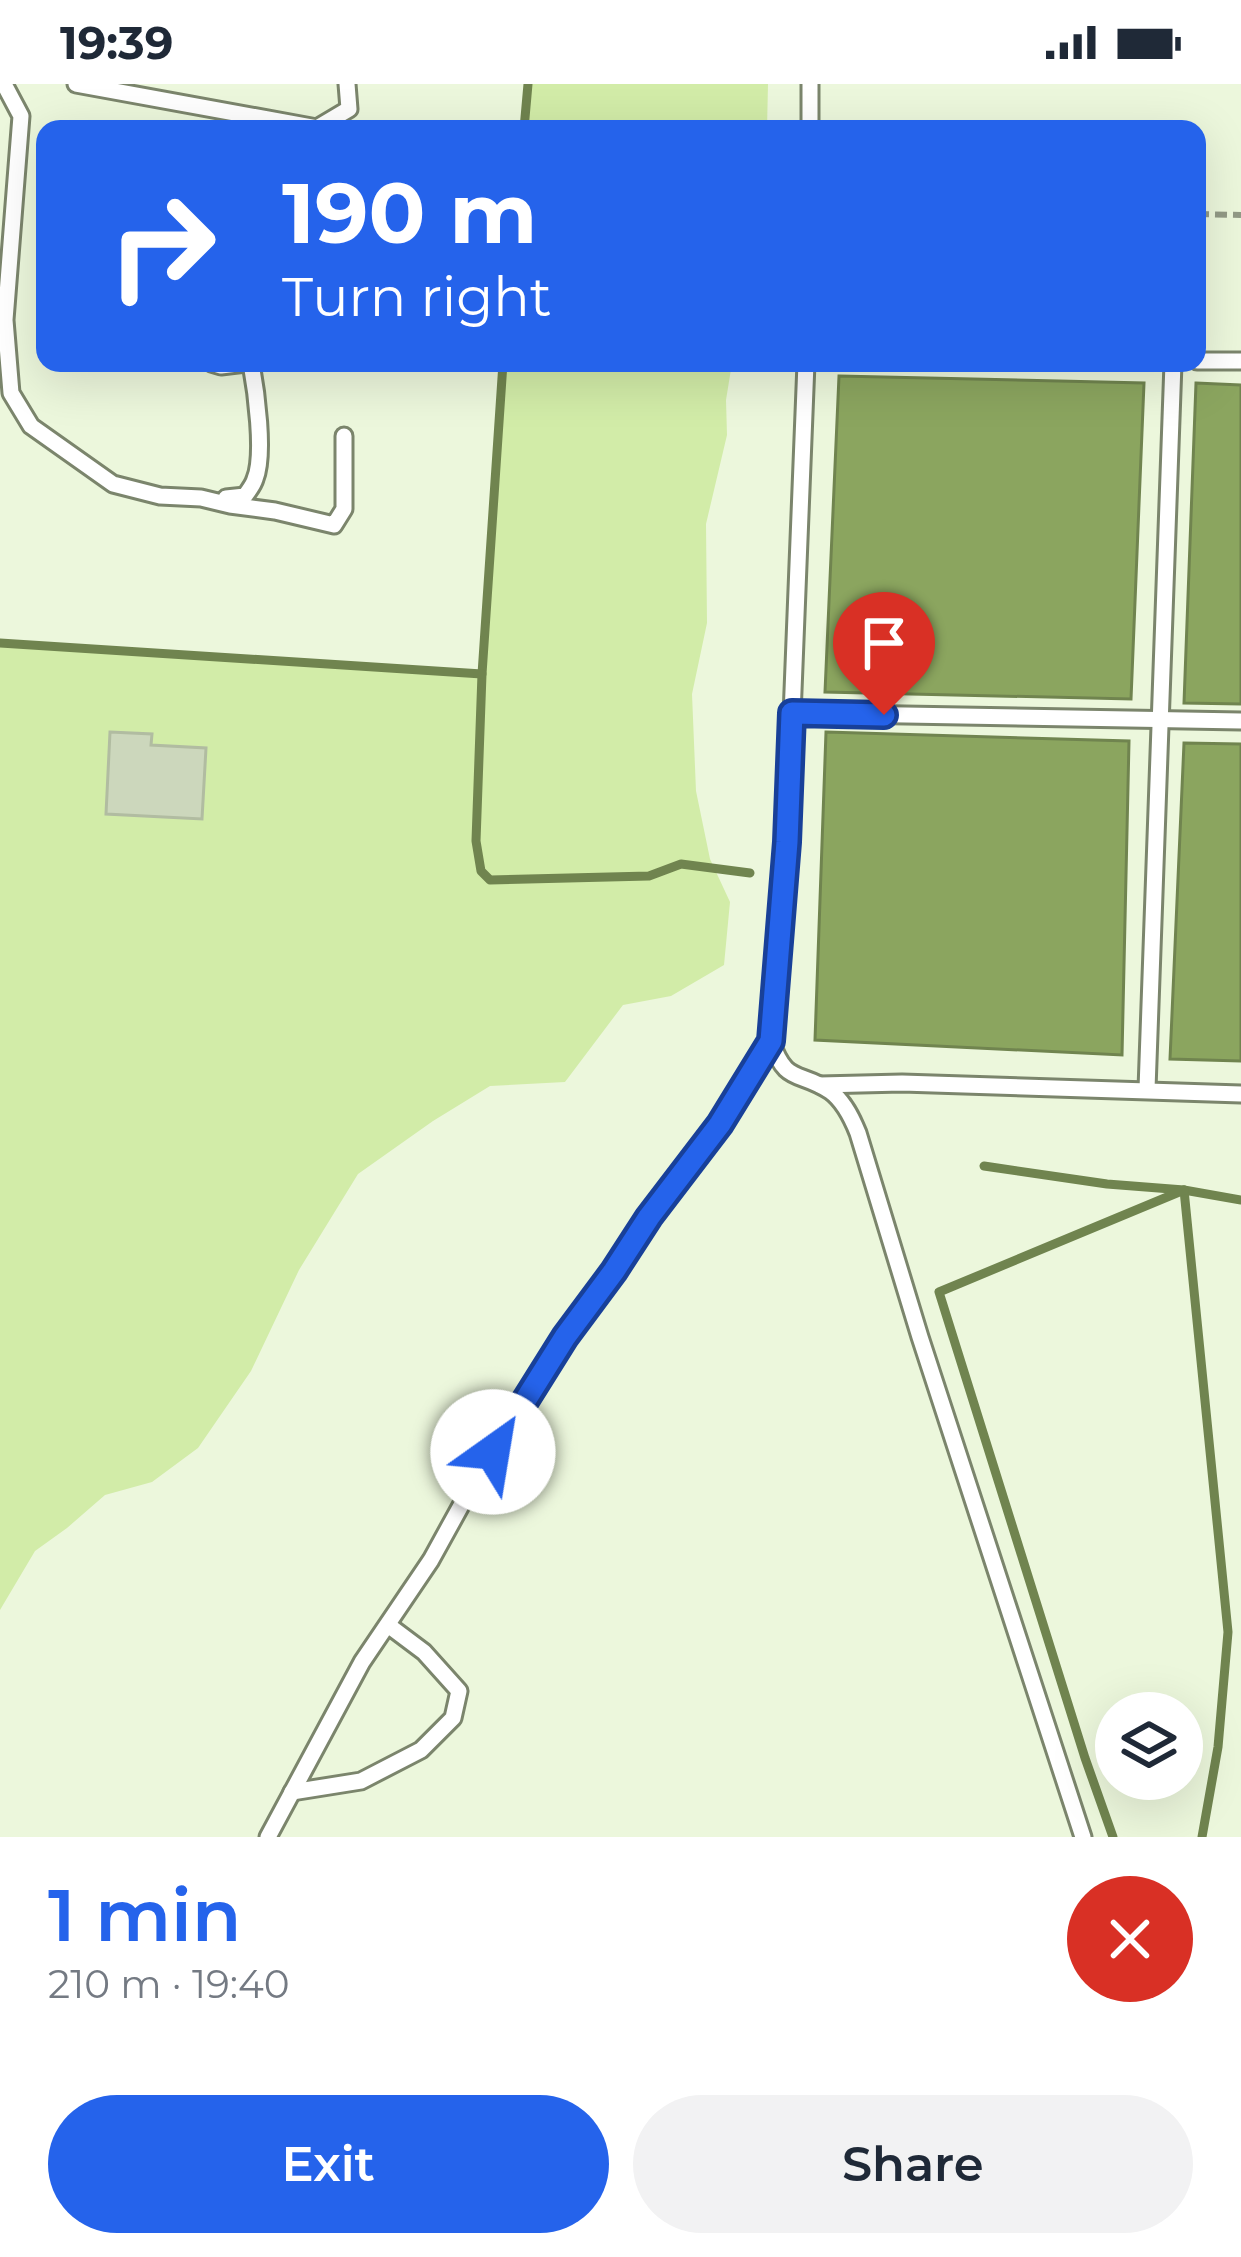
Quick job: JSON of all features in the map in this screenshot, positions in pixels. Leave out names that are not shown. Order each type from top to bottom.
[{"type":"lane","points":[[4,84],[21,116],[5,320],[11,393],[32,426],[113,484],[160,496],[211,500],[245,496],[256,478],[259,452],[250,372]]},
{"type":"lane","points":[[331,120],[350,109],[347,84]]},
{"type":"lane","points":[[809,120],[810,84]]},
{"type":"lane","points":[[85,85],[274,120]]},
{"type":"lane","points":[[1206,361],[1241,361]]},
{"type":"lane","points":[[806,372],[787,842],[771,1041],[779,1065],[833,1093],[859,1133],[1083,1837]]},
{"type":"lane","points":[[1147,1089],[1172,372]]},
{"type":"lane","points":[[211,500],[334,525],[344,509],[344,436]]},
{"type":"lane","points":[[792,713],[1241,721]]},
{"type":"lane","points":[[268,1837],[362,1662],[431,1560],[565,1337],[720,1124],[771,1041]]},
{"type":"lane","points":[[818,1085],[902,1083],[1241,1094]]},
{"type":"lane","points":[[292,1792],[361,1781],[421,1750],[454,1718],[459,1691],[424,1652],[388,1625]]},
{"type":"path","points":[[1206,214],[1241,215]]},
{"type":"shaded area","points":[[528,84],[768,84],[767,120],[525,120]]},
{"type":"shaded area","points":[[502,372],[731,372],[727,435],[706,524],[707,623],[692,694],[696,791],[710,859],[730,902],[724,965],[671,996],[623,1005],[565,1082],[490,1086],[358,1174],[299,1270],[251,1371],[198,1448],[152,1482],[105,1495],[35,1551],[0,1610],[0,643],[482,674]]},
{"type":"shaded area","points":[[839,376],[1144,383],[1131,699],[825,692]]},
{"type":"shaded area","points":[[1196,383],[1241,385],[1241,704],[1184,703]]},
{"type":"shaded area","points":[[826,732],[1129,741],[1122,1055],[815,1040]]},
{"type":"shaded area","points":[[1184,743],[1241,744],[1241,1061],[1170,1059]]},
{"type":"building","points":[[110,732],[152,734],[151,745],[206,748],[202,819],[106,814]]},
{"type":"waterway","points":[[525,120],[528,84]]},
{"type":"waterway","points":[[502,372],[482,674],[476,841],[481,871],[490,880],[649,876],[681,864],[750,873]]},
{"type":"waterway","points":[[0,643],[482,674]]},
{"type":"waterway","points":[[984,1166],[1241,1200]]},
{"type":"waterway","points":[[1184,1190],[1228,1632],[1218,1747],[1202,1837]]},
{"type":"waterway","points":[[1113,1837],[939,1292],[1184,1190]]},
{"type":"route","points":[[493,1452],[565,1337],[720,1124],[771,1041],[792,713],[884,715]]}]
